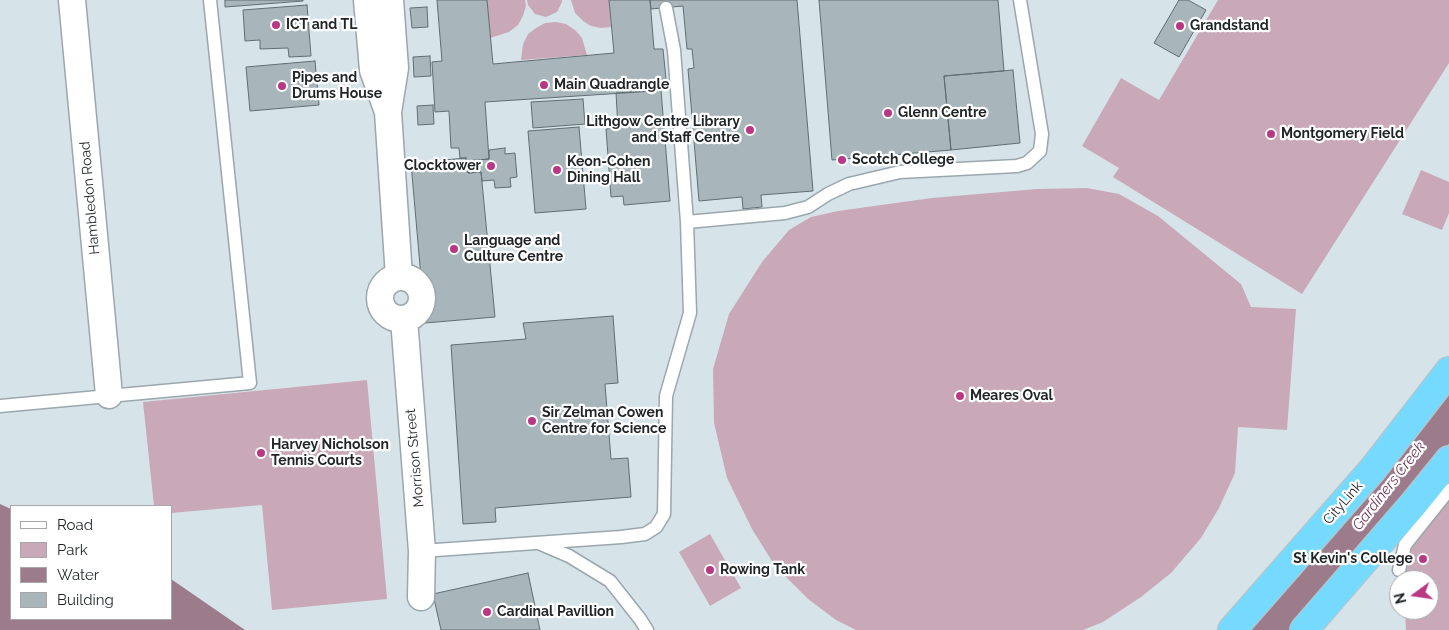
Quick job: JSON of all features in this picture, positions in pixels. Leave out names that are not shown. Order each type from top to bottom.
[{"type":"highway","name":"CityLink","points":[[1232,630],[1373,469],[1449,371]]},
{"type":"highway","points":[[1304,630],[1449,460]]},
{"type":"street","name":"Hambledon Road","points":[[72,0],[109,395]]},
{"type":"street","name":"Morrison Street","points":[[367,0],[373,70],[388,112]]},
{"type":"street","name":"Morrison Street","points":[[390,0],[395,68],[388,112],[399,277],[387,283],[381,294],[381,300],[386,312],[397,319],[404,319],[422,551],[421,597]]},
{"type":"lane","points":[[0,406],[250,383],[210,0]]},
{"type":"lane","points":[[687,222],[786,213],[808,207],[849,184],[900,172],[1017,166],[1027,163],[1040,151],[1042,134],[1020,0]]},
{"type":"lane","points":[[422,551],[645,534],[656,527],[664,514],[666,396],[690,314],[687,222],[674,50],[666,8]]},
{"type":"lane","points":[[1399,570],[1405,546],[1449,490]]},
{"type":"lane","points":[[539,542],[569,556],[610,582],[640,619],[646,630]]},
{"type":"green space","points":[[487,0],[525,0],[526,6],[518,25],[509,32],[490,38]]},
{"type":"green space","points":[[527,0],[562,0],[562,2],[557,12],[546,17],[535,14],[528,5]]},
{"type":"green space","points":[[571,0],[609,0],[611,27],[591,26],[583,21],[575,13]]},
{"type":"green space","name":"Montgomery Field","points":[[1218,0],[1449,0],[1449,63],[1302,294],[1113,177],[1119,168],[1082,146],[1121,78],[1159,100]]},
{"type":"green space","points":[[556,22],[566,24],[575,30],[582,38],[587,55],[521,60],[523,44],[528,34],[545,23]]},
{"type":"green space","points":[[1421,170],[1449,182],[1449,213],[1442,230],[1402,214]]},
{"type":"green space","name":"Meares Oval","points":[[1087,188],[1119,194],[1158,216],[1241,284],[1251,307],[1296,309],[1287,430],[1238,427],[1235,473],[1219,508],[1201,538],[1171,573],[1141,597],[1103,622],[1083,630],[856,630],[836,620],[808,599],[775,566],[752,529],[727,478],[714,423],[713,369],[729,314],[762,262],[789,230],[811,217],[838,211],[932,198],[1037,189]]},
{"type":"green space","name":"Harvey Nicholson Tennis Courts","points":[[367,380],[387,599],[272,610],[262,505],[172,513],[172,505],[154,505],[143,402]]},
{"type":"green space","points":[[1449,495],[1449,630],[1406,630],[1406,620],[1439,620],[1439,570],[1405,570],[1405,550]]},
{"type":"green space","name":"Rowing Tank","points":[[710,534],[741,588],[710,606],[679,552]]},
{"type":"water","points":[[0,504],[10,509],[10,620],[172,620],[172,580],[245,630],[0,630]]},
{"type":"building","points":[[225,0],[303,0],[303,1],[225,7]]},
{"type":"building","name":"Main Quadrangle","points":[[437,0],[487,0],[493,64],[614,53],[609,0],[650,0],[654,49],[663,49],[666,79],[653,80],[654,91],[485,102],[489,159],[466,161],[466,158],[460,158],[459,148],[451,148],[449,111],[435,112],[432,62],[442,61]]},
{"type":"building","name":"Lithgow Centre Library and Staff Centre","points":[[650,0],[797,0],[813,191],[761,195],[762,207],[743,209],[742,197],[699,201],[688,69],[694,68],[692,49],[687,49],[683,6],[651,9]]},
{"type":"building","name":"Glenn Centre","points":[[819,0],[998,0],[1004,71],[944,76],[951,150],[832,160]]},
{"type":"building","name":"Grandstand","points":[[1179,0],[1188,0],[1206,10],[1179,57],[1154,43]]},
{"type":"building","name":"ICT and TL","points":[[307,5],[311,56],[289,57],[288,48],[260,49],[260,40],[245,41],[243,10]]},
{"type":"building","points":[[427,7],[428,27],[412,28],[410,8]]},
{"type":"building","points":[[430,56],[431,76],[414,77],[413,57]]},
{"type":"building","name":"Pipes and Drums House","points":[[315,61],[319,105],[250,111],[246,67]]},
{"type":"building","points":[[1013,70],[1020,143],[951,150],[944,76]]},
{"type":"building","points":[[661,90],[670,201],[624,205],[623,196],[611,197],[606,129],[618,128],[616,93]]},
{"type":"building","points":[[583,99],[585,124],[533,128],[531,102]]},
{"type":"building","points":[[433,105],[434,124],[418,125],[417,106]]},
{"type":"building","name":"Keon-Cohen Dining Hall","points":[[579,127],[586,209],[535,213],[528,131]]},
{"type":"building","name":"Clocktower","points":[[505,148],[505,154],[515,153],[517,177],[510,178],[511,187],[495,188],[494,180],[482,181],[481,172],[468,173],[466,161],[489,159],[489,150]]},
{"type":"building","name":"Language and Culture Centre","points":[[466,158],[468,173],[481,172],[495,317],[425,323],[411,163]]},
{"type":"building","name":"Sir Zelman Cowen Centre for Science","points":[[613,316],[618,383],[605,384],[611,459],[628,458],[631,497],[495,508],[496,522],[463,524],[451,345],[526,339],[523,323]]},
{"type":"building","name":"Cardinal Pavillion","points":[[528,573],[540,630],[441,630],[433,594]]},
{"type":"waterway","name":"Gardiners Creek","points":[[1270,630],[1376,506],[1449,410]]},
{"type":"place","name":"ICT and TL","points":[[276,25]]},
{"type":"place","name":"Grandstand","points":[[1180,26]]},
{"type":"place","name":"Main Quadrangle","points":[[544,85]]},
{"type":"place","name":"Pipes and Drums House","points":[[282,86]]},
{"type":"place","name":"Glenn Centre","points":[[888,113]]},
{"type":"place","name":"Lithgow Centre Library and Staff Centre","points":[[750,130]]},
{"type":"place","name":"Montgomery Field","points":[[1271,134]]},
{"type":"place","name":"Scotch College","points":[[842,160]]},
{"type":"place","name":"Clocktower","points":[[491,166]]},
{"type":"place","name":"Keon-Cohen Dining Hall","points":[[557,170]]},
{"type":"place","name":"Language and Culture Centre","points":[[454,249]]},
{"type":"place","name":"Meares Oval","points":[[960,396]]},
{"type":"place","name":"Sir Zelman Cowen Centre for Science","points":[[532,421]]},
{"type":"place","name":"Harvey Nicholson Tennis Courts","points":[[261,453]]},
{"type":"place","name":"St Kevin's College","points":[[1423,559]]},
{"type":"place","name":"Rowing Tank","points":[[710,570]]},
{"type":"place","name":"Cardinal Pavillion","points":[[487,612]]}]
